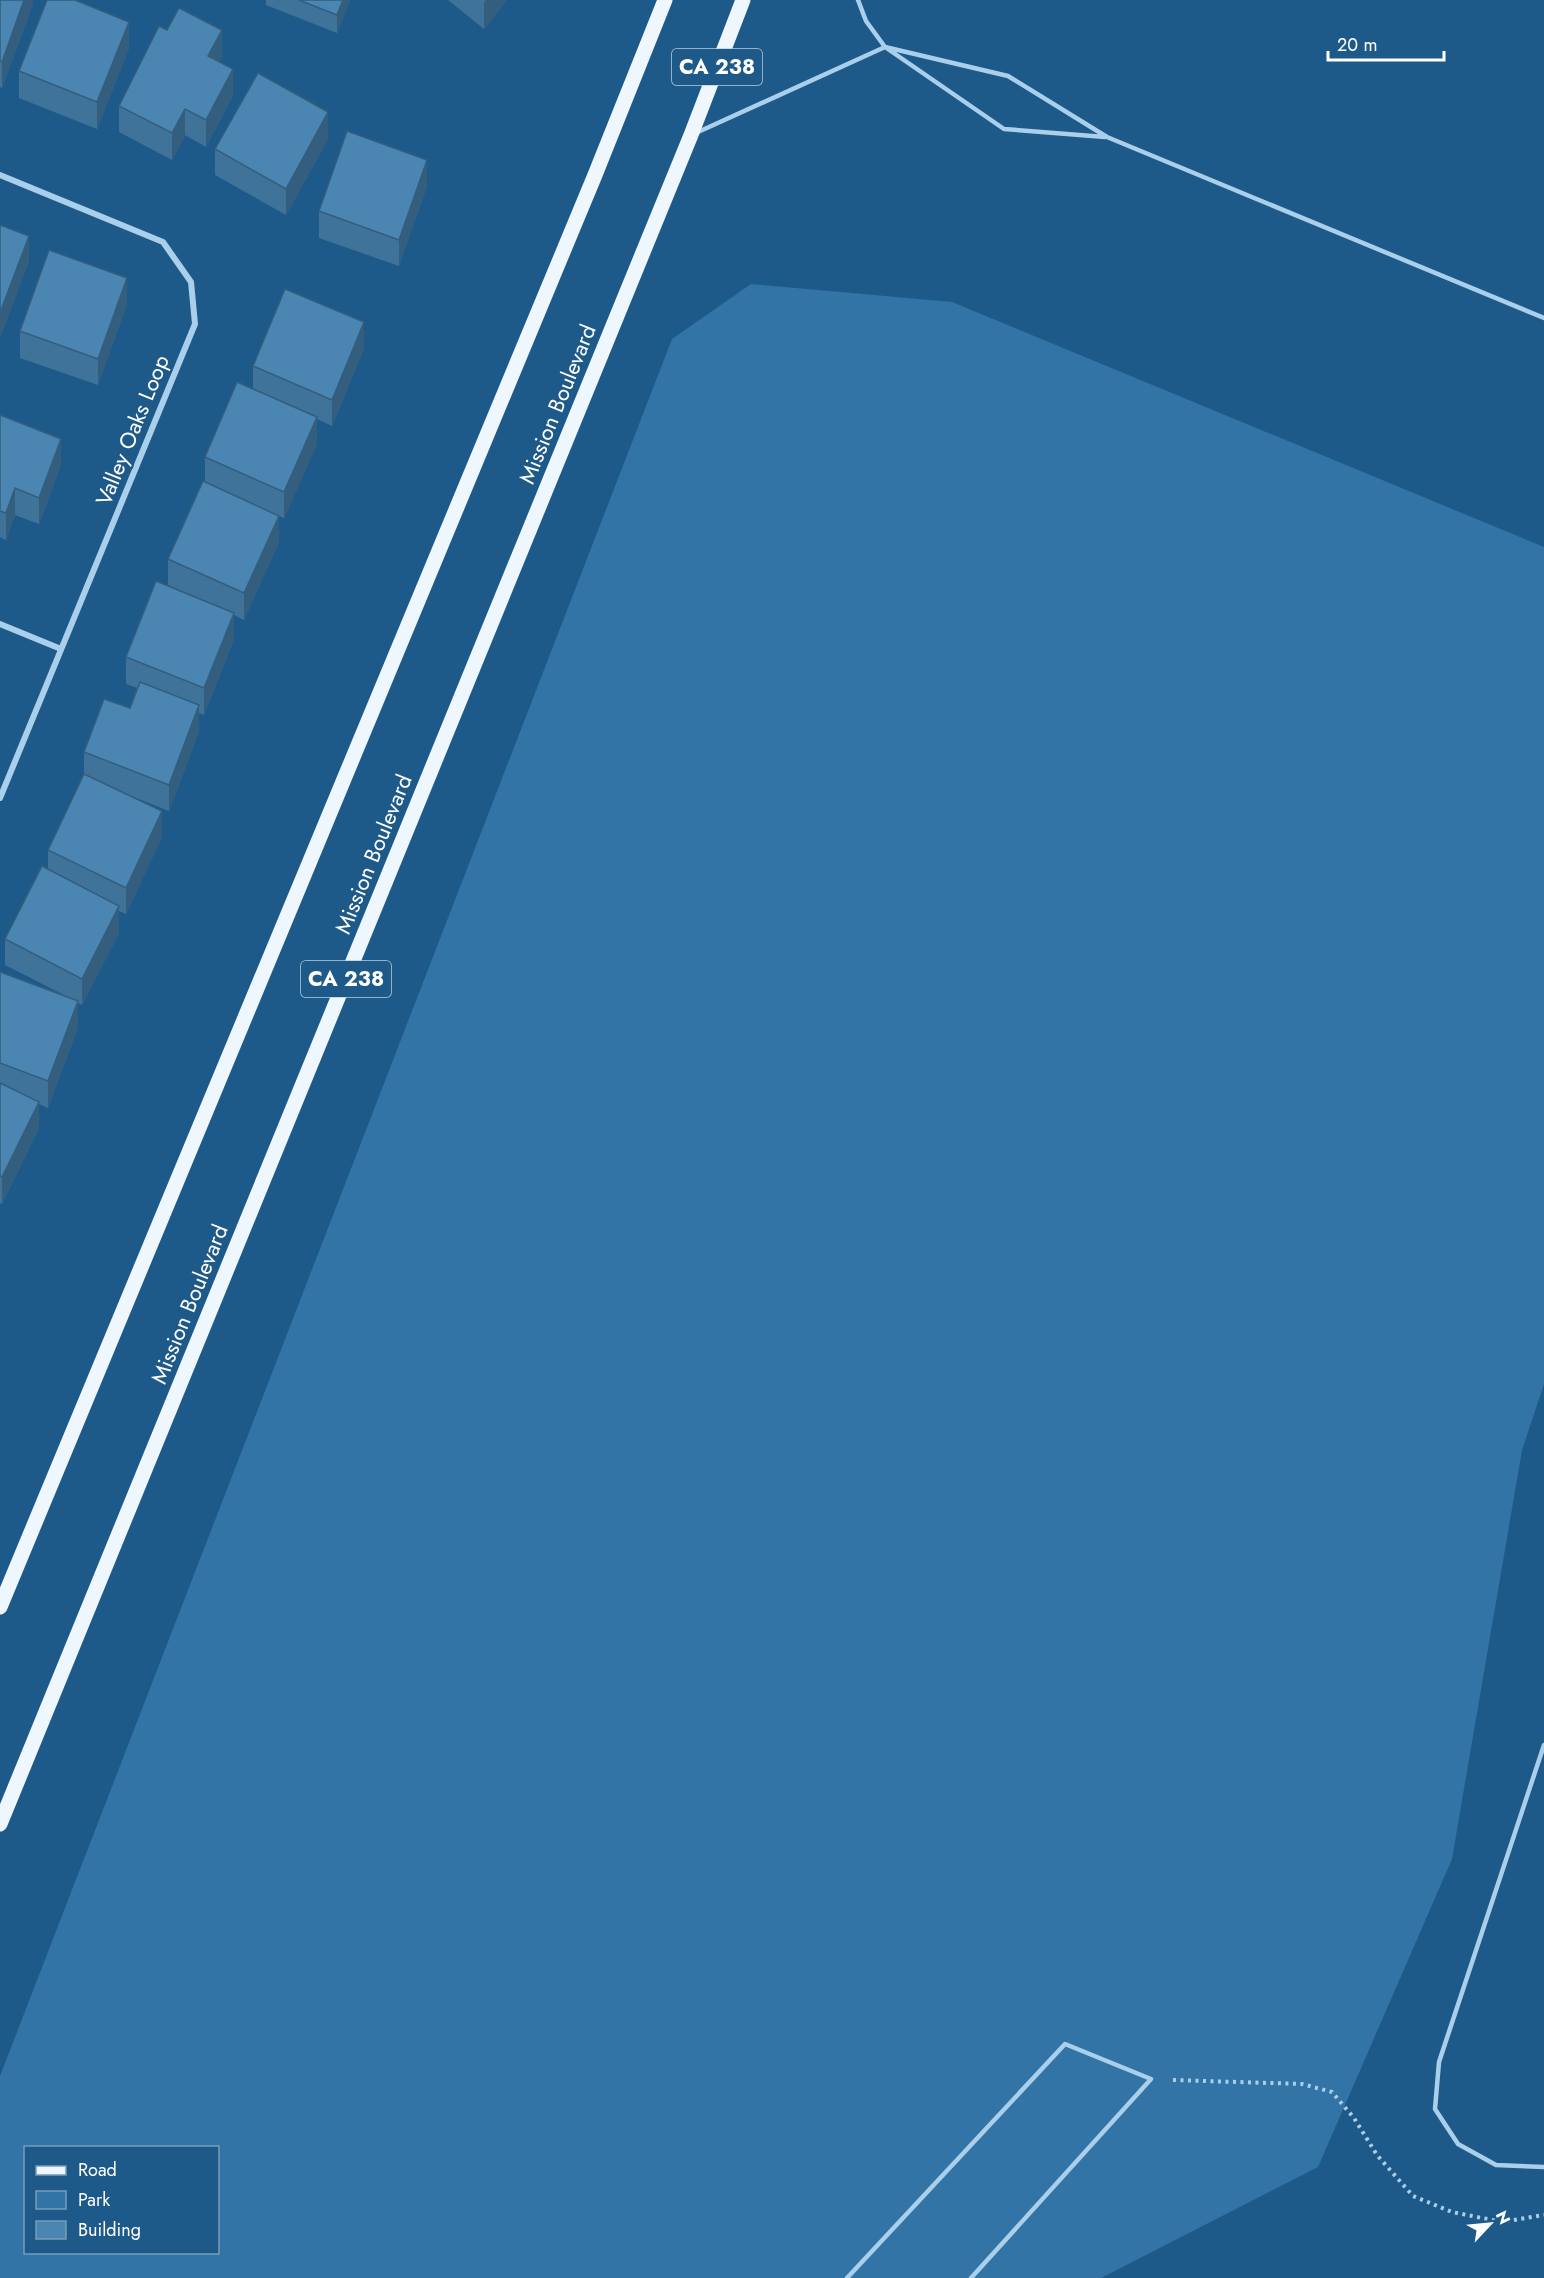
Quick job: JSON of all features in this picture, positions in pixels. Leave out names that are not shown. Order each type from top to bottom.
[{"type":"main road","name":"CA 238","points":[[0,1607],[595,175],[665,0]]},
{"type":"main road","name":"Mission Boulevard","points":[[0,1824],[691,135],[743,0]]},
{"type":"street","name":"Valley Oaks Loop","points":[[0,175],[164,242],[191,282],[195,324],[0,798]]},
{"type":"street","points":[[0,624],[61,649]]},
{"type":"lane","points":[[858,0],[866,21],[885,47],[1004,129],[1107,137]]},
{"type":"lane","points":[[691,135],[885,47],[1008,76],[1107,137],[1544,318]]},
{"type":"lane","points":[[1544,1745],[1438,2062],[1435,2109],[1458,2144],[1496,2165],[1544,2167]]},
{"type":"lane","points":[[847,2278],[1065,2044],[1151,2079],[971,2278]]},
{"type":"path","points":[[1151,2079],[1302,2084],[1332,2092],[1354,2118],[1377,2155],[1413,2196],[1452,2212],[1502,2222],[1544,2215]]},
{"type":"green space","points":[[751,284],[952,302],[1544,547],[1544,1384],[1522,1450],[1452,1859],[1318,2167],[1101,2278],[0,2278],[0,2076],[672,339]]},
{"type":"building","points":[[0,0],[24,0],[2,62],[0,61]]},
{"type":"building","points":[[47,0],[75,0],[129,22],[97,102],[19,71]]},
{"type":"building","points":[[299,0],[343,0],[337,15]]},
{"type":"building","points":[[179,8],[222,30],[208,56],[233,69],[206,120],[185,109],[172,133],[119,106],[159,26],[167,30]]},
{"type":"building","points":[[258,73],[328,112],[286,189],[215,149]]},
{"type":"building","points":[[347,131],[427,160],[399,240],[319,211]]},
{"type":"building","points":[[0,225],[29,236],[0,313]]},
{"type":"building","points":[[49,250],[127,278],[98,359],[20,331]]},
{"type":"building","points":[[285,289],[364,322],[332,400],[253,366]]},
{"type":"building","points":[[237,382],[317,417],[284,492],[205,457]]},
{"type":"building","points":[[0,415],[61,439],[39,498],[15,488],[6,513],[0,511]]},
{"type":"building","points":[[203,481],[279,516],[244,593],[168,559]]},
{"type":"building","points":[[156,581],[234,613],[204,688],[126,657]]},
{"type":"building","points":[[140,682],[199,705],[169,785],[84,752],[104,699],[130,708]]},
{"type":"building","points":[[84,774],[162,811],[126,888],[48,850]]},
{"type":"building","points":[[42,866],[119,906],[82,979],[5,939]]},
{"type":"building","points":[[0,972],[78,1001],[48,1081],[0,1063]]},
{"type":"building","points":[[0,1083],[39,1102],[2,1177],[0,1176]]}]
